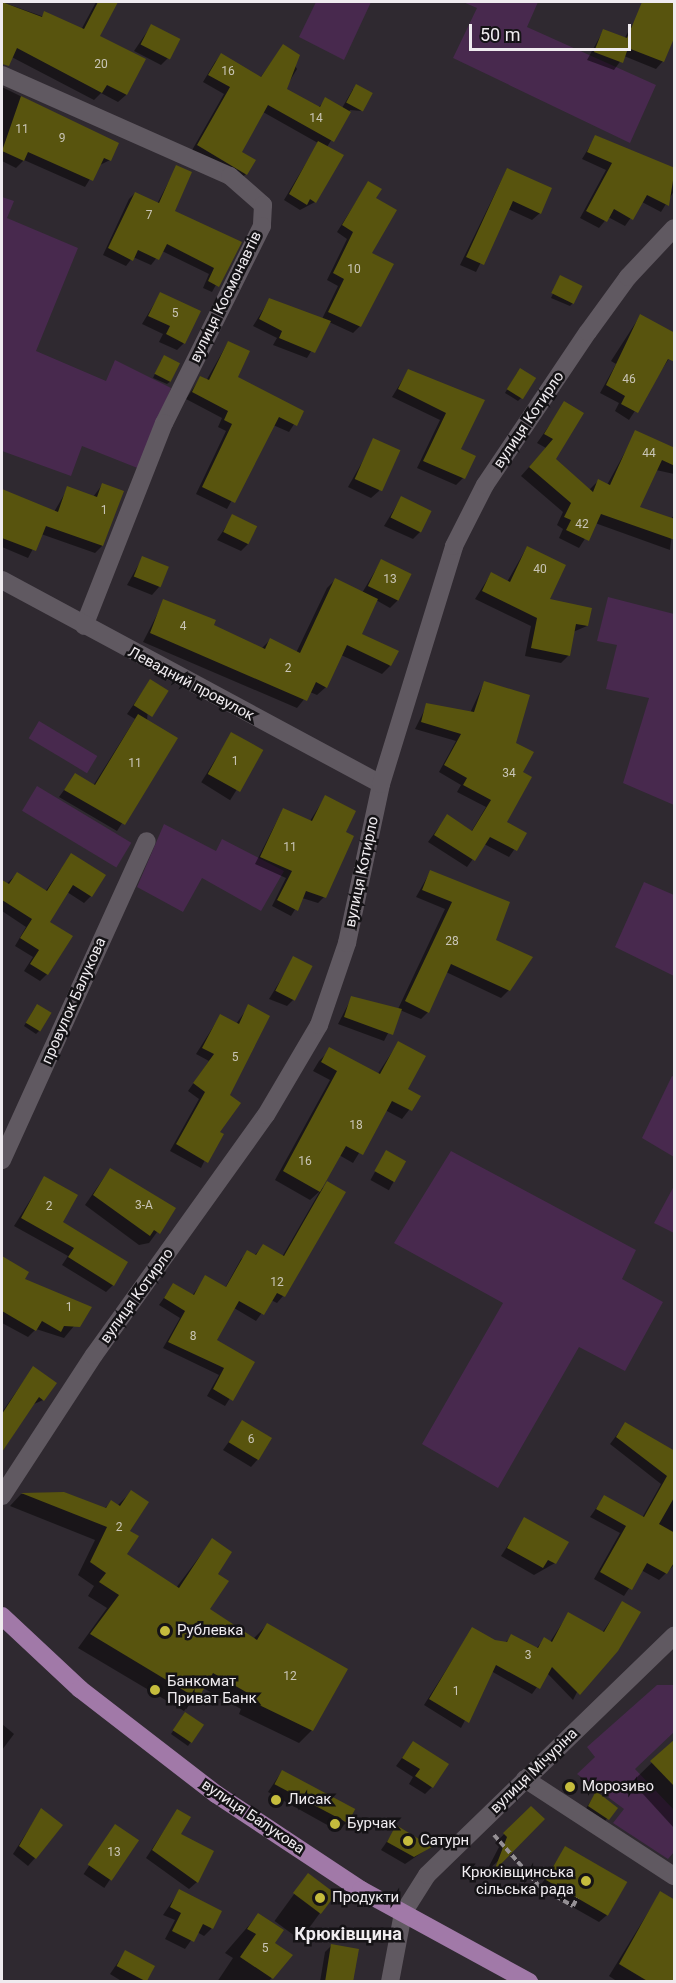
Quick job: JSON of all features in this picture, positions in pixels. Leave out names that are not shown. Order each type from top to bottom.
[{"type":"main road","name":"вулиця Балукова","points":[[2,1616],[80,1689],[216,1794],[403,1913],[529,1982]]},
{"type":"street","name":"вулиця Космонавтів","points":[[2,75],[230,176],[263,205],[262,226],[164,423],[84,626]]},
{"type":"street","name":"вулиця Котирло","points":[[2,1496],[94,1355],[266,1115],[319,1025],[347,943],[381,784],[454,546],[485,485],[628,278],[675,228]]},
{"type":"street","name":"Левадний провулок","points":[[2,580],[381,784]]},
{"type":"street","name":"провулок Балукова","points":[[2,1160],[147,841]]},
{"type":"street","name":"вулиця Мічуріна","points":[[403,1913],[427,1875],[675,1636]]},
{"type":"street","points":[[525,1779],[675,1876]]},
{"type":"street","points":[[390,1982],[403,1913]]},
{"type":"path","points":[[493,1834],[540,1887],[573,1906],[577,1898]]},
{"type":"shaded area","points":[[316,2],[371,2],[344,60],[299,37]]},
{"type":"shaded area","points":[[463,2],[538,2],[527,27],[656,85],[630,143],[453,58],[477,8]]},
{"type":"shaded area","points":[[2,197],[14,201],[7,218],[78,248],[36,351],[106,381],[115,360],[171,388],[140,469],[82,446],[71,476],[2,451]]},
{"type":"shaded area","points":[[608,597],[674,614],[674,805],[623,783],[649,698],[606,689],[617,645],[597,641]]},
{"type":"shaded area","points":[[39,721],[97,756],[87,773],[29,738]]},
{"type":"shaded area","points":[[37,786],[131,843],[116,868],[22,811]]},
{"type":"shaded area","points":[[164,824],[216,851],[222,839],[284,871],[261,911],[202,878],[183,912],[137,887]]},
{"type":"shaded area","points":[[644,882],[674,895],[674,976],[615,947]]},
{"type":"shaded area","points":[[672,1076],[674,1077],[674,1157],[642,1138]]},
{"type":"shaded area","points":[[451,1151],[636,1250],[622,1279],[663,1302],[625,1371],[579,1347],[498,1488],[422,1444],[503,1303],[394,1243]]},
{"type":"shaded area","points":[[674,1186],[674,1233],[654,1223]]},
{"type":"shaded area","points":[[657,1685],[674,1685],[674,1732],[635,1769],[674,1810],[674,1852],[668,1859],[613,1823],[624,1809],[577,1774],[595,1757],[587,1747]]},
{"type":"building","points":[[2,2],[42,17],[44,11],[84,29],[98,2],[118,2],[100,36],[146,59],[127,95],[107,85],[102,93],[17,48],[9,66],[2,64]]},
{"type":"building","points":[[642,2],[675,2],[675,36],[664,62],[628,48],[623,63],[594,52],[603,29],[627,38]]},
{"type":"building","points":[[151,24],[180,39],[170,59],[141,44]]},
{"type":"building","points":[[283,44],[300,55],[287,89],[320,107],[325,97],[351,112],[334,142],[268,105],[242,152],[256,160],[247,175],[197,145],[230,87],[208,75],[221,53],[261,77]]},
{"type":"building","points":[[356,84],[373,93],[363,111],[346,103]]},
{"type":"building","points":[[21,96],[119,143],[111,161],[104,158],[93,181],[28,152],[24,161],[2,151]]},
{"type":"building","points":[[595,135],[675,168],[669,206],[647,195],[633,220],[614,209],[607,222],[586,211],[612,163],[587,152]]},
{"type":"building","points":[[318,141],[344,155],[316,203],[310,199],[307,205],[289,194]]},
{"type":"building","points":[[176,165],[192,172],[175,211],[242,242],[219,287],[208,281],[214,268],[167,244],[159,260],[138,250],[133,261],[108,248],[135,192],[159,203]]},
{"type":"building","points":[[507,168],[552,188],[541,214],[513,201],[484,265],[466,257]]},
{"type":"building","points":[[368,181],[382,189],[376,198],[397,210],[372,253],[394,264],[361,327],[328,312],[344,279],[333,273],[353,232],[342,225]]},
{"type":"building","points":[[560,275],[582,286],[574,304],[551,293]]},
{"type":"building","points":[[160,292],[201,311],[185,344],[166,334],[170,326],[148,316]]},
{"type":"building","points":[[269,298],[331,321],[315,353],[279,338],[282,331],[259,319]]},
{"type":"building","points":[[640,314],[675,333],[675,362],[668,359],[638,413],[621,404],[625,396],[606,385]]},
{"type":"building","points":[[228,341],[250,351],[238,377],[304,411],[297,426],[279,417],[235,503],[202,487],[232,424],[224,420],[228,411],[192,392],[200,376],[209,380]]},
{"type":"building","points":[[164,355],[180,363],[171,382],[154,374]]},
{"type":"building","points":[[520,368],[536,378],[523,399],[507,389]]},
{"type":"building","points":[[408,369],[485,400],[461,449],[476,456],[465,479],[423,461],[446,413],[398,389]]},
{"type":"building","points":[[564,401],[584,413],[556,459],[593,492],[598,479],[610,485],[635,430],[675,448],[675,466],[662,460],[640,507],[675,519],[675,540],[601,514],[589,541],[566,530],[571,520],[564,517],[571,503],[529,467],[553,439],[544,434]]},
{"type":"building","points":[[373,438],[400,450],[382,491],[355,479]]},
{"type":"building","points":[[102,483],[124,491],[103,546],[46,526],[36,551],[2,538],[2,489],[58,512],[67,486],[97,497]]},
{"type":"building","points":[[401,496],[432,511],[421,532],[390,518]]},
{"type":"building","points":[[232,514],[257,526],[248,544],[223,532]]},
{"type":"building","points":[[527,546],[566,565],[550,599],[592,608],[588,626],[576,624],[570,656],[531,648],[537,618],[482,591],[491,572],[510,582]]},
{"type":"building","points":[[142,556],[169,567],[161,587],[134,576]]},
{"type":"building","points":[[381,559],[412,574],[398,601],[368,586]]},
{"type":"building","points":[[335,578],[378,599],[362,634],[399,651],[391,666],[347,645],[327,688],[316,682],[307,701],[150,633],[163,599],[216,620],[214,625],[265,649],[270,638],[300,653]]},
{"type":"building","points":[[150,679],[169,691],[152,717],[134,705]]},
{"type":"building","points":[[484,681],[530,695],[516,743],[534,752],[523,772],[532,777],[507,822],[527,833],[517,851],[490,837],[475,861],[434,835],[447,814],[472,831],[491,800],[463,785],[467,778],[444,765],[461,734],[421,722],[426,703],[474,712]]},
{"type":"building","points":[[138,714],[178,738],[125,825],[64,790],[75,773],[95,785]]},
{"type":"building","points":[[231,732],[263,750],[240,792],[208,774]]},
{"type":"building","points":[[325,795],[356,811],[346,832],[354,836],[326,898],[306,891],[298,911],[277,900],[292,871],[260,857],[283,808],[312,821]]},
{"type":"building","points":[[71,853],[106,875],[92,897],[73,885],[50,922],[73,936],[48,975],[30,964],[39,950],[20,938],[32,919],[2,900],[2,880],[9,884],[17,872],[47,891]]},
{"type":"building","points":[[430,870],[510,902],[496,940],[533,957],[510,991],[451,964],[429,1013],[405,1001],[452,902],[422,890]]},
{"type":"building","points":[[293,956],[313,966],[295,1001],[275,991]]},
{"type":"building","points":[[351,996],[402,1009],[393,1035],[344,1017]]},
{"type":"building","points":[[37,1004],[52,1013],[40,1032],[26,1023]]},
{"type":"building","points":[[248,1004],[270,1016],[230,1095],[241,1103],[220,1132],[224,1134],[208,1163],[176,1144],[205,1092],[193,1083],[214,1054],[202,1048],[220,1014],[239,1024]]},
{"type":"building","points":[[398,1041],[426,1056],[408,1089],[421,1096],[412,1111],[392,1101],[363,1155],[346,1146],[320,1192],[283,1171],[337,1071],[321,1062],[329,1047],[380,1074]]},
{"type":"building","points":[[386,1150],[406,1161],[394,1182],[374,1171]]},
{"type":"building","points":[[110,1168],[176,1208],[160,1234],[154,1230],[150,1236],[93,1195]]},
{"type":"building","points":[[44,1176],[78,1195],[63,1222],[128,1262],[114,1286],[68,1257],[74,1248],[21,1218]]},
{"type":"building","points":[[327,1181],[346,1192],[285,1297],[277,1293],[264,1315],[239,1301],[217,1340],[255,1362],[233,1401],[213,1389],[224,1368],[168,1342],[185,1311],[164,1298],[173,1283],[194,1295],[205,1275],[226,1287],[247,1250],[256,1255],[263,1244],[284,1256]]},
{"type":"building","points":[[2,1256],[29,1272],[25,1279],[92,1307],[80,1327],[64,1326],[61,1332],[42,1321],[36,1331],[2,1311]]},
{"type":"building","points":[[33,1366],[57,1383],[44,1401],[39,1397],[2,1452],[2,1414]]},
{"type":"building","points":[[242,1420],[272,1438],[259,1460],[229,1442]]},
{"type":"building","points":[[625,1422],[675,1451],[675,1496],[659,1524],[675,1533],[675,1561],[667,1574],[647,1563],[632,1590],[600,1572],[626,1526],[596,1509],[604,1495],[644,1517],[667,1476],[616,1437]]},
{"type":"building","points":[[131,1490],[149,1502],[130,1531],[139,1536],[127,1554],[179,1588],[212,1538],[232,1552],[218,1574],[229,1581],[210,1609],[257,1640],[267,1623],[348,1669],[313,1731],[251,1701],[253,1696],[213,1673],[198,1699],[90,1634],[119,1595],[99,1582],[106,1573],[90,1562],[107,1527],[21,1493],[64,1492],[106,1508],[111,1500],[120,1506]]},
{"type":"building","points":[[524,1517],[569,1542],[556,1564],[548,1560],[543,1568],[507,1548]]},
{"type":"building","points":[[622,1601],[641,1612],[618,1651],[580,1695],[552,1667],[540,1689],[496,1665],[469,1723],[429,1699],[472,1627],[495,1640],[507,1642],[511,1634],[538,1648],[544,1637],[552,1642],[568,1612],[604,1632]]},
{"type":"building","points":[[185,1712],[204,1725],[192,1743],[173,1730]]},
{"type":"building","points":[[675,1739],[675,1787],[650,1761]]},
{"type":"building","points":[[413,1741],[449,1764],[433,1788],[415,1776],[420,1769],[402,1758]]},
{"type":"building","points":[[282,1770],[355,1809],[348,1823],[274,1784]]},
{"type":"building","points":[[596,1791],[618,1808],[609,1820],[588,1806]]},
{"type":"building","points":[[531,1806],[545,1819],[494,1871],[507,1837],[503,1833]]},
{"type":"building","points":[[41,1808],[63,1825],[36,1859],[19,1846]]},
{"type":"building","points":[[177,1809],[191,1817],[181,1834],[214,1851],[198,1883],[152,1850]]},
{"type":"building","points":[[115,1824],[139,1840],[112,1881],[88,1865]]},
{"type":"building","points":[[396,1825],[432,1847],[414,1857],[387,1842]]},
{"type":"building","name":"Крюківщинська сільська рада","points":[[565,1846],[627,1882],[608,1916],[546,1880]]},
{"type":"building","name":"Продукти","points":[[308,1873],[336,1894],[321,1914],[293,1893]]},
{"type":"building","points":[[179,1889],[222,1911],[213,1929],[203,1924],[194,1942],[172,1931],[181,1913],[170,1907]]},
{"type":"building","points":[[660,1891],[675,1900],[675,1982],[649,1982],[619,1964]]},
{"type":"building","points":[[258,1913],[284,1930],[275,1943],[293,1955],[273,1979],[240,1957],[256,1934],[247,1929]]},
{"type":"building","points":[[331,1944],[359,1949],[353,1982],[325,1982]]},
{"type":"building","points":[[125,1950],[155,1966],[147,1982],[117,1966]]},
{"type":"place","name":"Рублевка","points":[[165,1631]]},
{"type":"place","name":"Банкомат Приват Банк","points":[[155,1690]]},
{"type":"place","name":"Морозиво","points":[[570,1787]]},
{"type":"place","name":"Лисак","points":[[276,1800]]},
{"type":"place","name":"Бурчак","points":[[335,1824]]},
{"type":"place","name":"Сатурн","points":[[408,1841]]},
{"type":"place","name":"Крюківщинська сільська рада","points":[[586,1881]]},
{"type":"place","name":"Продукти","points":[[320,1898]]},
{"type":"district","name":"Крюківщина","points":[[348,1934]]}]
